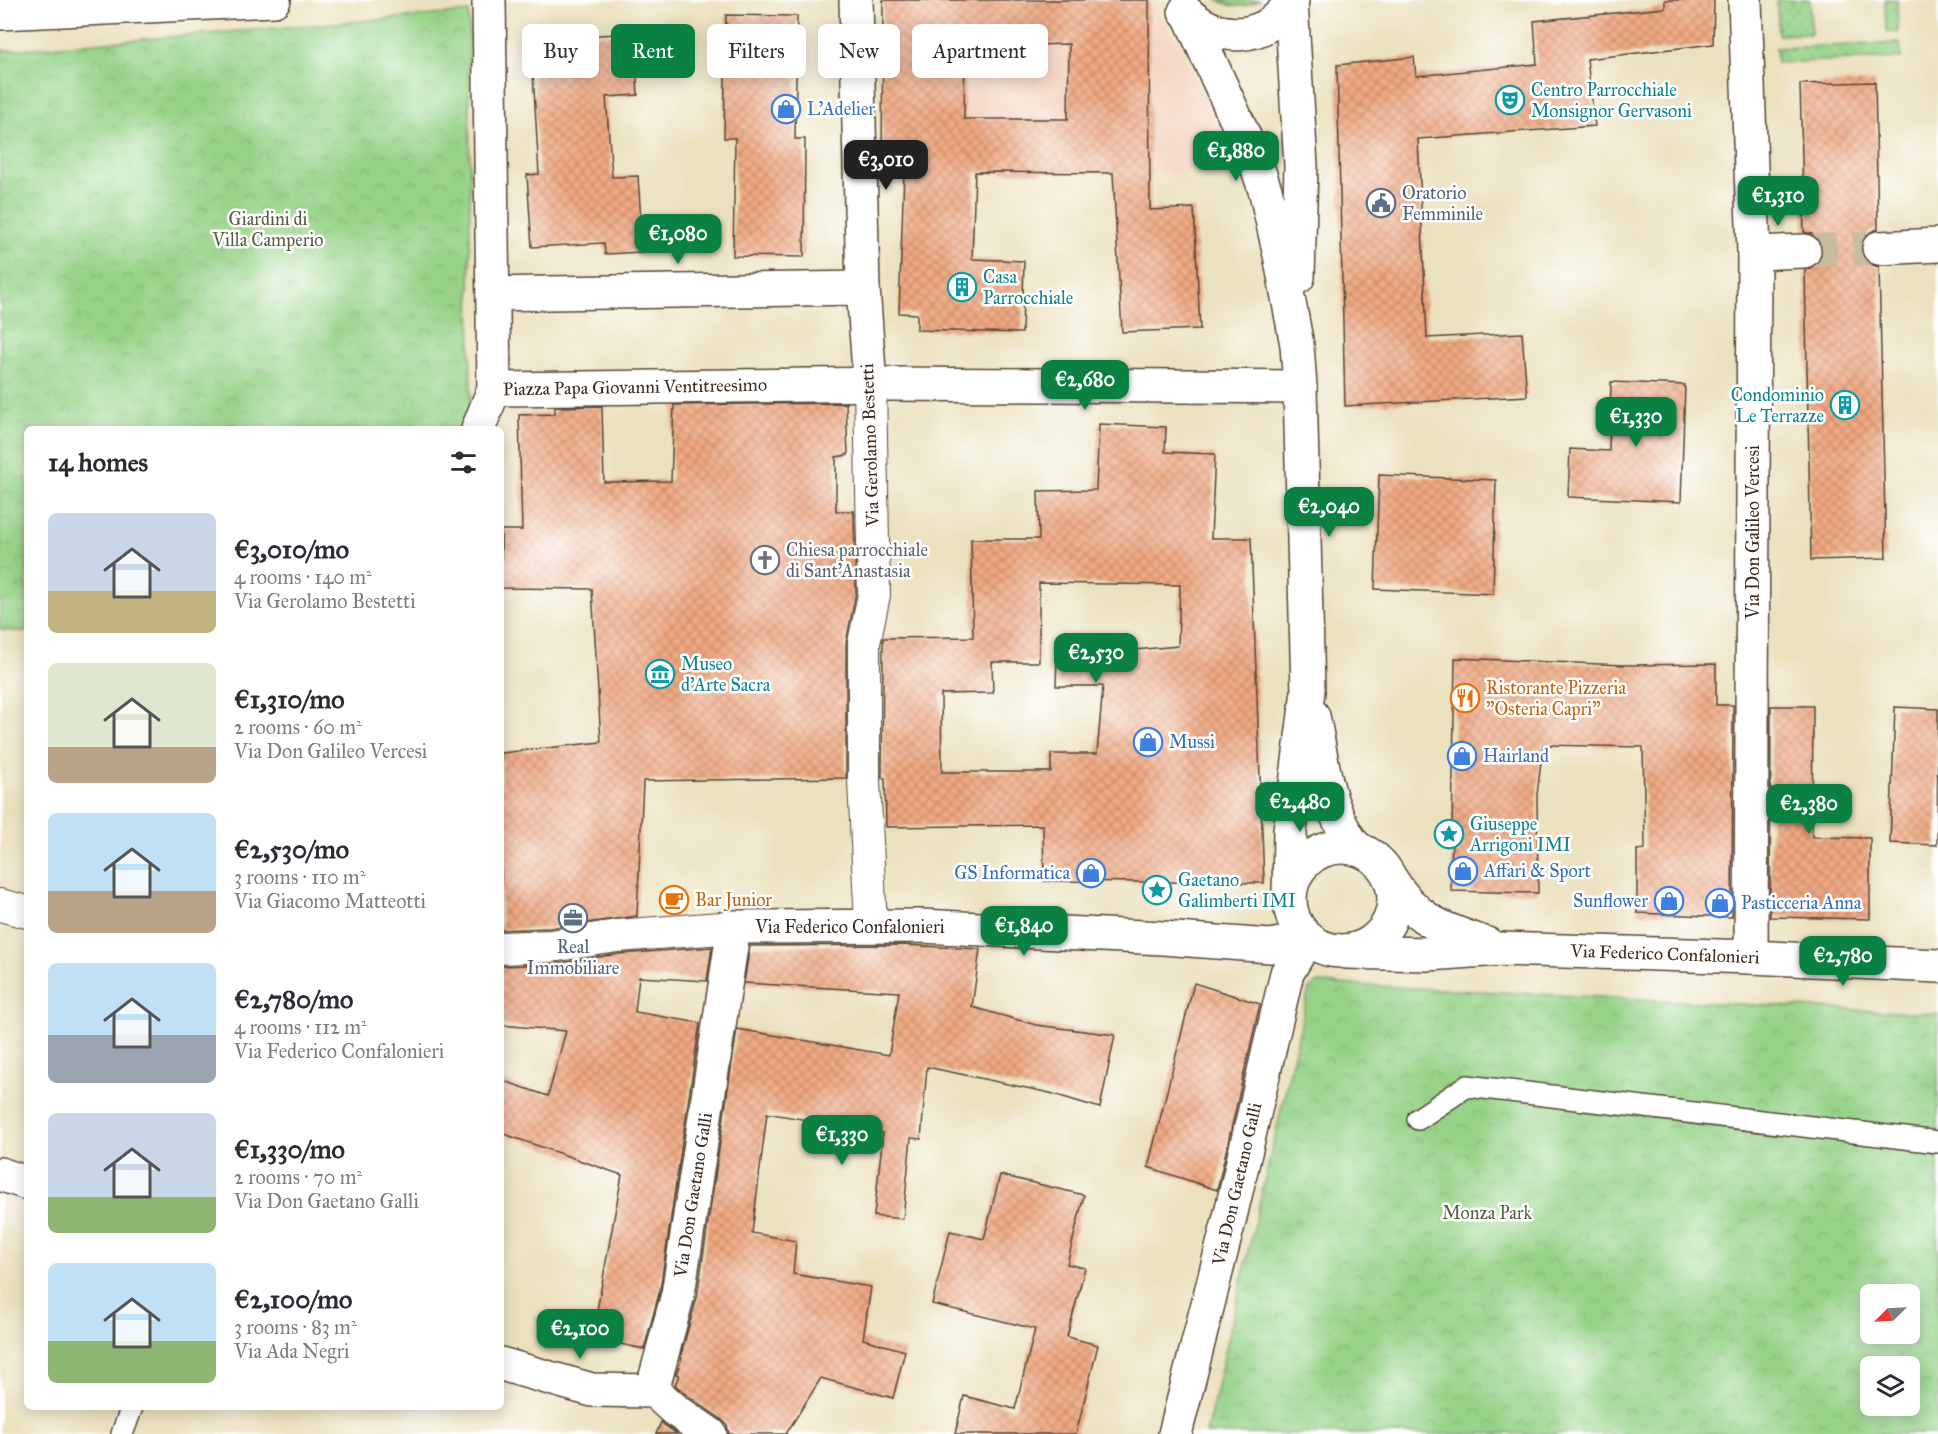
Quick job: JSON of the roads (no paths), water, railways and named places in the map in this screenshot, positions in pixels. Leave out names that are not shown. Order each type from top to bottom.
[{"type":"street","points":[[0,13],[146,3],[274,0]]},
{"type":"street","name":"Piazza Papa Giovanni Ventitreesimo","points":[[489,0],[494,389],[870,385],[1300,387]]},
{"type":"street","name":"Via Gerolamo Bestetti","points":[[856,0],[863,288],[870,385],[874,595],[864,643],[864,781],[871,925]]},
{"type":"street","name":"Via Don Galileo Vercesi","points":[[1745,0],[1754,253],[1751,957]]},
{"type":"street","points":[[1183,8],[1197,22],[1215,31],[1232,34],[1247,33],[1270,24],[1292,1]]},
{"type":"street","points":[[1289,898],[1294,876],[1311,856],[1330,848],[1343,846],[1356,849],[1378,861],[1390,878],[1394,903],[1386,928],[1367,945],[1346,952],[1327,950],[1307,939],[1294,922],[1289,898],[1290,830],[1308,691],[1297,345],[1301,166],[1292,1]]},
{"type":"street","points":[[1183,8],[1256,163],[1266,193],[1280,255],[1297,345]]},
{"type":"street","points":[[1879,248],[1938,245]]},
{"type":"street","points":[[1754,253],[1804,251]]},
{"type":"street","points":[[493,294],[863,288]]},
{"type":"street","points":[[479,426],[494,389]]},
{"type":"street","points":[[1308,691],[1333,808],[1346,836],[1356,849]]},
{"type":"street","name":"Via Federico Confalonieri","points":[[1390,878],[1409,905],[1438,927],[1500,949]]},
{"type":"street","points":[[0,905],[24,911]]},
{"type":"street","name":"Via Federico Confalonieri","points":[[504,948],[551,946],[617,936],[734,927],[871,925],[1270,946],[1307,939]]},
{"type":"street","name":"Via Don Gaetano Galli","points":[[654,1391],[678,1294],[734,927]]},
{"type":"street","name":"Via Don Gaetano Galli","points":[[1175,1434],[1227,1228],[1287,973],[1307,939]]},
{"type":"street","name":"Via Federico Confalonieri","points":[[1346,952],[1428,954],[1500,949],[1938,966]]},
{"type":"street","points":[[0,1174],[24,1182]]},
{"type":"street","points":[[504,1365],[592,1390],[654,1391],[669,1405],[710,1434]]},
{"type":"lane","points":[[1418,1119],[1467,1086],[1938,1142]]},
{"type":"lane","points":[[122,1434],[131,1410]]},
{"type":"tunnel","points":[[1804,251],[1879,248]]},
{"type":"place","name":"Centro Parrocchiale Monsignor Gervasoni","points":[[1510,100]]},
{"type":"place","name":"L'Adelier","points":[[786,109]]},
{"type":"place","name":"Oratorio Femminile","points":[[1381,203]]},
{"type":"place","name":"Casa Parrocchiale","points":[[962,287]]},
{"type":"place","name":"Condominio Le Terrazze","points":[[1845,405]]},
{"type":"place","name":"Chiesa parrocchiale di Sant'Anastasia","points":[[765,560]]},
{"type":"place","name":"Museo d'Arte Sacra","points":[[660,674]]},
{"type":"place","name":"Ristorante Pizzeria \"Osteria Capri\"","points":[[1465,698]]},
{"type":"place","name":"Mussi","points":[[1148,742]]},
{"type":"place","name":"Hairland","points":[[1462,756]]},
{"type":"place","name":"Giuseppe Arrigoni IMI","points":[[1449,834]]},
{"type":"place","name":"Affari & Sport","points":[[1463,871]]},
{"type":"place","name":"GS Informatica","points":[[1091,873]]},
{"type":"place","name":"Gaetano Galimberti IMI","points":[[1157,890]]},
{"type":"place","name":"Bar Junior","points":[[674,900]]},
{"type":"place","name":"Sunflower","points":[[1669,901]]},
{"type":"place","name":"Pasticceria Anna","points":[[1720,903]]},
{"type":"place","name":"Real Immobiliare","points":[[573,918]]},
{"type":"park label","name":"Giardini di Villa Camperio","points":[[268,229]]},
{"type":"park label","name":"Monza Park","points":[[1487,1213]]}]
